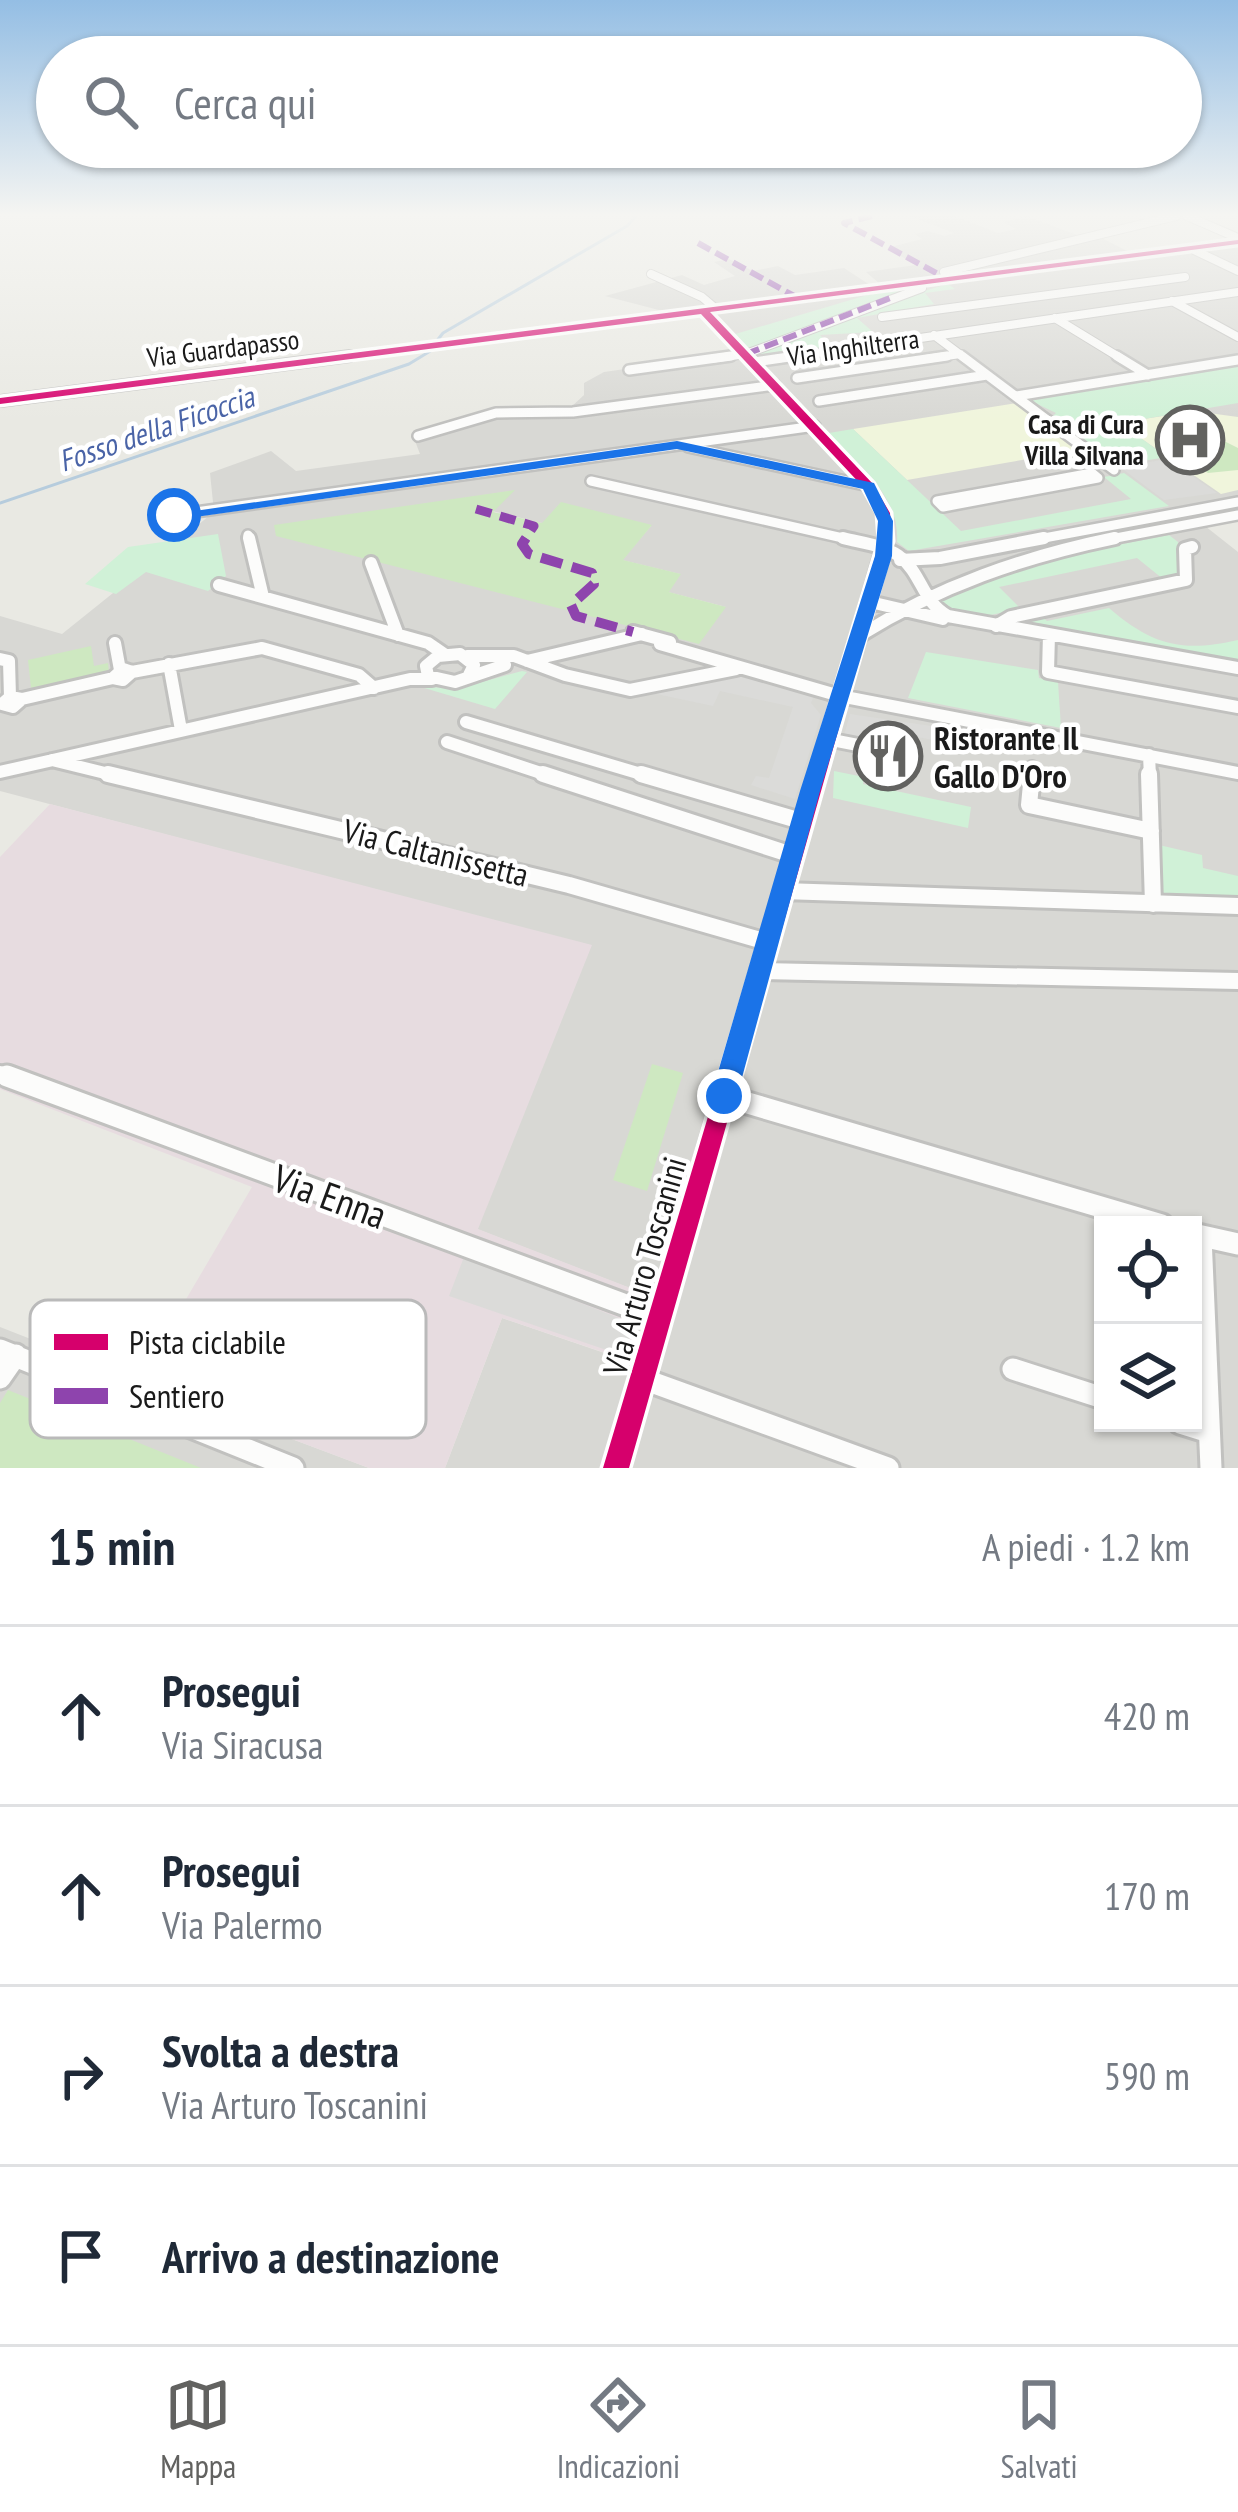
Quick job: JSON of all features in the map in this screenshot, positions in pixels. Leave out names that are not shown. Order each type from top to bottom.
[{"type":"street","points":[[675,285],[703,297],[737,344],[754,354],[775,385],[869,486],[884,513],[884,554]]},
{"type":"street","name":"Via Guardapasso","points":[[0,401],[897,285]]},
{"type":"street","points":[[924,285],[929,286]]},
{"type":"street","points":[[628,370],[754,354],[935,285]]},
{"type":"street","points":[[883,317],[1125,285]]},
{"type":"street","points":[[1178,285],[1202,297]]},
{"type":"street","points":[[886,286],[901,295]]},
{"type":"street","points":[[1067,292],[1100,312]]},
{"type":"street","name":"Via Inghilterra","points":[[754,354],[934,335],[1238,292]]},
{"type":"street","points":[[1172,301],[1238,338]]},
{"type":"street","points":[[963,306],[993,327]]},
{"type":"street","points":[[1055,318],[1148,375]]},
{"type":"street","points":[[934,335],[1114,470],[1092,473],[937,502],[943,507],[1098,478],[1092,473]]},
{"type":"street","points":[[797,378],[960,354]]},
{"type":"street","points":[[1016,396],[1238,360]]},
{"type":"street","points":[[819,401],[987,375]]},
{"type":"street","points":[[418,436],[496,413],[573,412],[775,385]]},
{"type":"street","points":[[174,515],[815,426]]},
{"type":"street","points":[[677,445],[869,486]]},
{"type":"street","points":[[591,482],[907,561],[1182,513],[1238,515]]},
{"type":"street","points":[[859,636],[923,594],[962,578],[1205,515],[1238,502]]},
{"type":"street","points":[[248,535],[263,597]]},
{"type":"street","points":[[996,626],[1010,617],[1186,580],[1185,549],[1192,548]]},
{"type":"street","name":"Via Arturo Toscanini","points":[[616,1468],[801,821],[884,554]]},
{"type":"street","points":[[940,558],[934,566],[940,574],[962,578]]},
{"type":"street","points":[[907,561],[919,575],[923,594],[939,613],[978,623]]},
{"type":"street","points":[[371,563],[398,635]]},
{"type":"street","points":[[219,584],[431,644],[444,654],[525,661],[565,676],[629,690],[741,668]]},
{"type":"street","points":[[869,602],[901,612],[1238,668]]},
{"type":"street","points":[[525,661],[568,652],[617,632]]},
{"type":"street","points":[[525,661],[638,633],[841,693]]},
{"type":"street","points":[[1049,634],[1048,672],[1238,707]]},
{"type":"street","points":[[115,644],[122,673]]},
{"type":"street","points":[[660,644],[841,693],[1238,773]]},
{"type":"street","name":"Via Caltanissetta","points":[[0,658],[8,661],[9,701],[122,673],[262,648],[359,674],[372,685]]},
{"type":"street","points":[[565,676],[558,660],[568,652]]},
{"type":"street","points":[[429,672],[444,654]]},
{"type":"street","points":[[467,656],[474,665],[469,675]]},
{"type":"street","name":"Via Caltanissetta","points":[[0,768],[429,672],[455,682],[525,661]]},
{"type":"street","points":[[169,664],[180,727]]},
{"type":"street","points":[[466,722],[801,821]]},
{"type":"street","name":"Via Caltanissetta","points":[[0,768],[52,760],[180,727]]},
{"type":"street","points":[[826,739],[868,747]]},
{"type":"street","points":[[447,742],[792,855]]},
{"type":"street","points":[[102,748],[102,770]]},
{"type":"street","points":[[1149,755],[1153,904]]},
{"type":"street","name":"Via Caltanissetta","points":[[52,760],[569,885],[767,942]]},
{"type":"street","points":[[1032,768],[1029,805],[1151,832]]},
{"type":"street","points":[[783,891],[1238,906]]},
{"type":"street","points":[[759,971],[1238,981]]},
{"type":"street","name":"Via Enna","points":[[0,1074],[661,1318]]},
{"type":"street","points":[[724,1096],[1131,1216]]},
{"type":"street","points":[[1202,1236],[1238,1244]]},
{"type":"street","points":[[1202,1317],[1211,1468]]},
{"type":"street","points":[[0,1378],[8,1352]]},
{"type":"street","points":[[1013,1369],[1094,1395]]},
{"type":"street","points":[[643,1379],[888,1468]]},
{"type":"street","points":[[1202,1430],[1209,1432]]},
{"type":"street","points":[[219,1438],[293,1468]]},
{"type":"shaded area","points":[[647,285],[1238,285],[1238,519],[1205,526],[1238,552],[1238,1468],[445,1468],[502,1318],[625,1360],[645,1294],[477,1229],[591,946],[0,791],[0,616],[62,634],[214,512],[210,473],[271,451],[296,471],[420,454],[412,433],[481,411],[570,408],[584,395],[584,383],[604,372],[737,353],[699,313],[678,315],[605,296]],"holes":[[[512,491],[492,511],[542,523],[651,526],[622,560],[680,574],[668,592],[726,607],[275,526]]]},
{"type":"shaded area","points":[[946,285],[955,289],[925,293],[934,304],[857,318],[873,332],[820,335],[831,347],[756,358],[732,335],[891,288],[907,296]]},
{"type":"shaded area","points":[[1238,365],[1238,403],[1120,423],[1167,457],[1118,465],[1052,417],[1056,413],[1027,399]]},
{"type":"shaded area","points":[[1017,403],[1080,450],[907,480],[853,429]]},
{"type":"shaded area","name":"Casa di Cura Villa Silvana","points":[[1194,411],[1238,417],[1238,490],[1221,494],[1119,423]]},
{"type":"shaded area","points":[[853,429],[961,531],[1131,499],[1104,477],[1124,473],[1169,506],[909,551],[897,542],[885,496],[829,433]]},
{"type":"shaded area","points":[[1167,459],[1217,493],[1164,500],[1120,467]]},
{"type":"shaded area","points":[[218,534],[226,576],[208,591],[146,572],[116,594],[85,584],[128,547]]},
{"type":"shaded area","points":[[1169,535],[1178,542],[1177,576],[1163,579],[1137,558],[999,587],[1021,609],[980,617],[942,610],[936,596],[1045,559]]},
{"type":"shaded area","points":[[1109,608],[1139,630],[1169,643],[1200,646],[1238,640],[1238,661],[1026,621]]},
{"type":"shaded area","points":[[926,652],[1038,670],[1039,678],[1058,682],[1061,728],[908,698]]},
{"type":"shaded area","points":[[527,672],[495,709],[421,687],[460,688]]},
{"type":"shaded area","points":[[740,672],[815,693],[811,703],[821,715],[795,799],[751,785],[756,776],[769,778],[793,707],[720,691],[713,706],[647,692]]},
{"type":"shaded area","points":[[850,714],[972,732],[970,747],[875,729],[871,746],[843,739]]},
{"type":"shaded area","points":[[834,771],[864,777],[863,784],[971,807],[968,828],[833,798]]},
{"type":"shaded area","points":[[50,804],[592,945],[478,1229],[646,1294],[626,1360],[502,1318],[445,1468],[369,1468],[289,1438],[426,1438],[426,1300],[186,1300],[252,1187],[0,1089],[0,857]]},
{"type":"shaded area","points":[[1159,845],[1202,855],[1203,868],[1238,876],[1238,900],[1162,895]]},
{"type":"shaded area","points":[[464,1257],[634,1324],[624,1356],[449,1296]]},
{"type":"shaded area","points":[[0,1327],[30,1339],[30,1438],[289,1438],[369,1468],[0,1468]]},
{"type":"green space","points":[[1222,440],[1238,448],[1238,470],[1208,473],[1172,449]]},
{"type":"green space","points":[[515,490],[493,512],[542,523],[561,502],[652,525],[623,560],[681,574],[669,592],[726,607],[699,644],[276,536],[274,525]]},
{"type":"green space","points":[[91,646],[94,666],[108,663],[109,672],[31,688],[28,660]]},
{"type":"green space","points":[[652,1064],[683,1073],[647,1191],[613,1180]]},
{"type":"green space","points":[[8,1390],[30,1399],[30,1438],[127,1438],[201,1468],[0,1468],[0,1403]]},
{"type":"waterway","name":"Fosso della Ficoccia","points":[[436,342],[443,333],[526,285]]},
{"type":"waterway","name":"Fosso della Ficoccia","points":[[0,503],[409,364],[432,350]]},
{"type":"marked path","points":[[773,285],[796,297]]},
{"type":"marked path","points":[[746,354],[893,297]]},
{"type":"marked path","points":[[476,509],[534,526],[522,544],[529,554],[592,573],[594,584],[571,605],[576,616],[633,632]]},
{"type":"cycle path","points":[[0,401],[907,285]]},
{"type":"cycle path","points":[[616,1468],[886,541],[884,513],[869,486],[703,310]]},
{"type":"place","name":"Casa di Cura Villa Silvana","points":[[1190,440]]},
{"type":"place","name":"Ristorante Il Gallo D'Oro","points":[[888,756]]},
{"type":"route","points":[[174,515],[677,445],[869,486],[886,521],[884,556],[810,791],[724,1096]]}]
